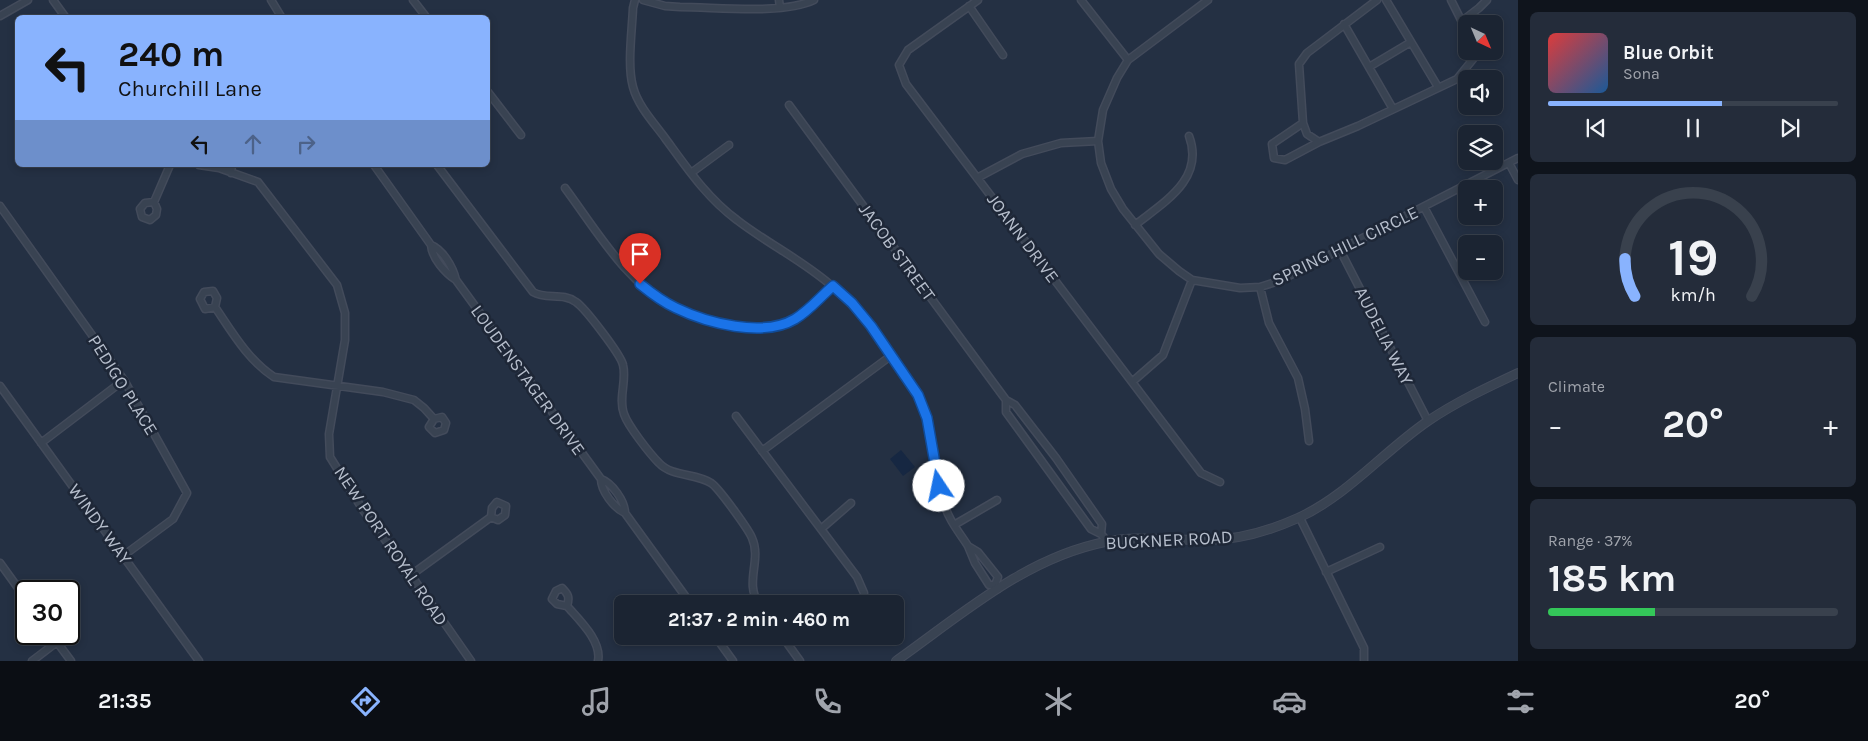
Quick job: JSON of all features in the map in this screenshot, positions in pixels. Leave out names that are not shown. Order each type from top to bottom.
[{"type":"street","points":[[0,16],[28,0]]},
{"type":"street","points":[[53,0],[64,15]]},
{"type":"street","points":[[271,0],[285,15]]},
{"type":"street","points":[[413,0],[425,15]]},
{"type":"street","points":[[635,0],[630,74],[633,88],[647,113],[706,192],[738,220],[833,286],[856,309],[892,355],[912,385],[923,407],[944,506],[989,585],[996,587],[998,577],[978,552],[968,546]]},
{"type":"street","points":[[643,0],[665,6],[780,8],[801,5],[814,0]]},
{"type":"street","points":[[779,0],[780,8]]},
{"type":"street","name":"JOANN DRIVE","points":[[978,0],[908,50],[899,65],[906,84],[1200,473],[1220,482]]},
{"type":"street","points":[[1082,0],[1128,60]]},
{"type":"street","points":[[1319,142],[1307,134],[1303,123],[1299,64],[1307,53],[1377,0]]},
{"type":"street","points":[[1386,0],[1438,87]]},
{"type":"street","points":[[1451,0],[1459,15]]},
{"type":"street","points":[[1470,15],[1486,0]]},
{"type":"street","name":"SPRING HILL CIRCLE","points":[[1204,1],[1128,60],[1116,78],[1102,110],[1098,141],[1101,163],[1116,200],[1159,254],[1178,271],[1192,280],[1240,288],[1260,287],[1279,280],[1518,158]]},
{"type":"street","points":[[969,6],[1003,55]]},
{"type":"street","points":[[278,9],[281,15]]},
{"type":"street","points":[[1344,24],[1393,109]]},
{"type":"street","points":[[1369,66],[1411,42]]},
{"type":"street","points":[[1303,123],[1272,144],[1274,158],[1285,160],[1319,142],[1358,126],[1457,78],[1472,60]]},
{"type":"street","points":[[490,95],[521,134]]},
{"type":"street","name":"JACOB STREET","points":[[789,105],[1006,400],[1016,405],[1056,458],[1102,524],[1102,534],[1107,542]]},
{"type":"street","points":[[1135,225],[1175,194],[1186,178],[1194,155],[1189,136]]},
{"type":"street","points":[[977,178],[1022,154],[1061,143],[1098,141]]},
{"type":"street","points":[[690,173],[729,145]]},
{"type":"street","points":[[1509,163],[1518,180]]},
{"type":"street","points":[[154,202],[169,167]]},
{"type":"street","name":"NEW PORT ROYAL ROAD","points":[[216,167],[258,182],[294,226],[337,285],[345,313],[345,340],[329,434],[330,457],[363,510],[471,661]]},
{"type":"street","points":[[231,172],[232,167]]},
{"type":"street","name":"LOUDENSTAGER DRIVE","points":[[375,167],[431,245],[431,252],[449,275],[456,280],[601,479],[607,482],[625,505],[625,513],[684,595]]},
{"type":"street","points":[[439,167],[533,292],[538,295],[571,298],[591,318],[623,364],[622,397],[624,414],[657,461],[670,471],[712,483],[752,538],[756,553],[752,588],[755,595]]},
{"type":"street","points":[[565,188],[616,257],[640,284],[674,307],[692,315],[745,327],[764,328],[778,326],[794,320],[811,308],[833,286]]},
{"type":"street","name":"PEDIGO PLACE","points":[[0,206],[124,380],[187,493],[173,519],[123,556]]},
{"type":"street","points":[[1424,207],[1485,322]]},
{"type":"street","name":"AUDELIA WAY","points":[[1340,250],[1428,421]]},
{"type":"street","points":[[1132,382],[1163,355],[1192,280]]},
{"type":"street","points":[[1260,287],[1269,323],[1298,378],[1305,409],[1308,441]]},
{"type":"street","points":[[215,307],[248,354],[274,377],[383,392],[414,400],[434,419]]},
{"type":"street","points":[[762,451],[892,355]]},
{"type":"street","name":"BUCKNER ROAD","points":[[896,661],[996,587],[1078,548],[1107,542],[1135,540],[1223,539],[1268,531],[1300,518],[1338,493],[1428,421],[1518,373]]},
{"type":"street","points":[[41,443],[124,380]]},
{"type":"street","name":"WINDY WAY","points":[[0,386],[199,661]]},
{"type":"street","name":"JACOB STREET","points":[[1006,400],[1006,412],[1091,529],[1102,534]]},
{"type":"street","points":[[736,416],[857,577],[864,593]]},
{"type":"street","points":[[954,525],[997,500]]},
{"type":"street","points":[[821,529],[851,503]]},
{"type":"street","points":[[411,575],[491,517]]},
{"type":"street","points":[[1300,518],[1364,648],[1364,661]]},
{"type":"street","points":[[1326,572],[1380,547]]},
{"type":"street","points":[[1,565],[15,584]]},
{"type":"street","points":[[567,606],[591,636],[599,654],[598,661]]},
{"type":"street","points":[[32,661],[53,645]]},
{"type":"street","points":[[59,645],[71,661]]},
{"type":"street","points":[[721,645],[733,661]]},
{"type":"street","points":[[788,645],[800,661]]},
{"type":"water","points":[[901,450],[915,467],[903,476],[890,459]]},
{"type":"route","points":[[640,284],[674,307],[692,315],[727,324],[764,328],[778,326],[794,320],[811,308],[833,286],[852,303],[871,326],[918,395],[927,418],[939,486]]}]
